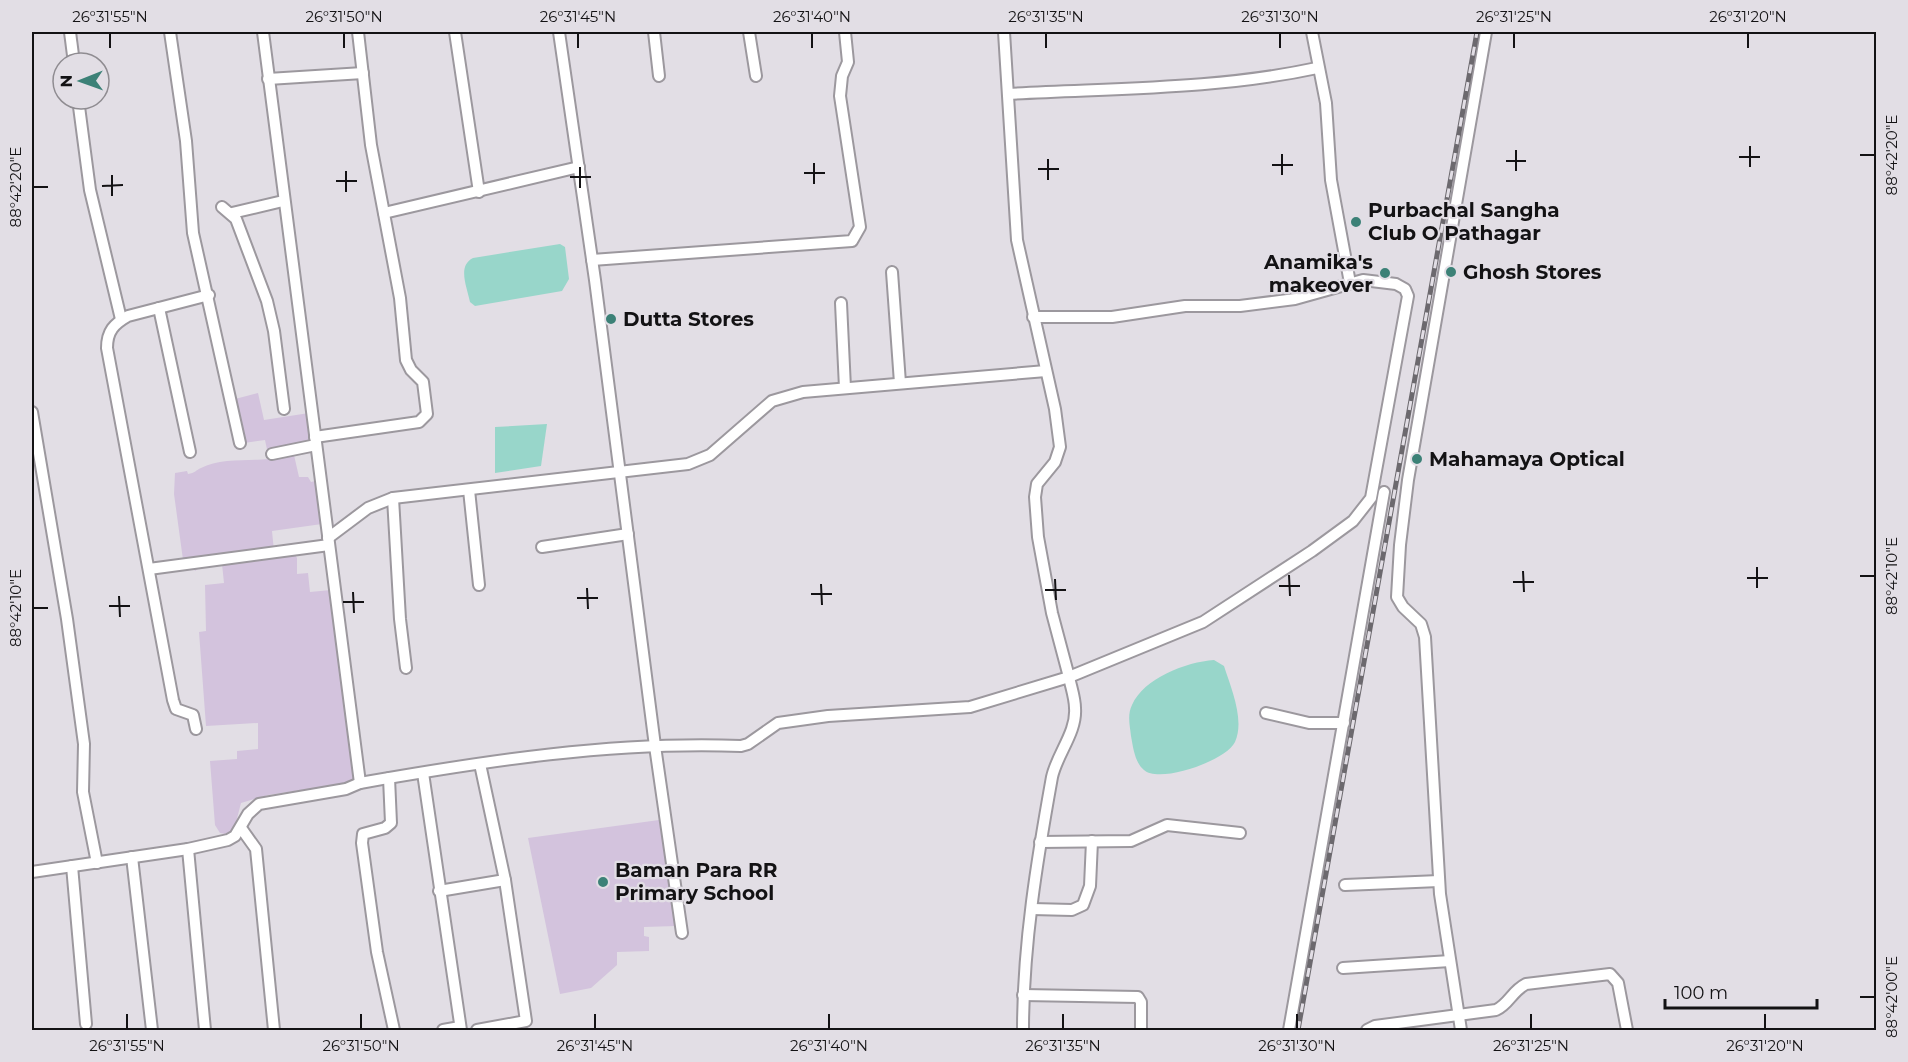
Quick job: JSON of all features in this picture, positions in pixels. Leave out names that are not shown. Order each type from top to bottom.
[{"type":"street","points":[[70,32],[72,51]]},
{"type":"street","points":[[170,32],[186,141],[193,233],[240,443]]},
{"type":"street","points":[[263,32],[283,201],[360,783]]},
{"type":"street","points":[[272,454],[316,441],[419,422],[427,414],[423,382],[411,370],[406,360],[400,298],[371,145],[358,32]]},
{"type":"street","points":[[455,32],[478,192]]},
{"type":"street","points":[[559,32],[621,472],[655,746],[682,933]]},
{"type":"street","points":[[654,32],[659,76]]},
{"type":"street","points":[[749,32],[756,76]]},
{"type":"street","points":[[592,260],[852,241],[861,227],[840,96],[842,76],[848,62],[845,32]]},
{"type":"street","points":[[1004,32],[1017,240],[1060,447],[1055,462],[1037,484],[1036,513],[1052,613],[1076,709],[1056,764],[1040,842],[1023,995],[1023,1030]]},
{"type":"street","points":[[1312,32],[1317,68],[1326,103],[1331,180],[1350,283]]},
{"type":"street","points":[[1461,1030],[1439,881],[1425,637],[1421,624],[1403,607],[1396,590],[1406,494],[1486,32]]},
{"type":"street","points":[[1008,94],[1210,84],[1266,79],[1317,68]]},
{"type":"street","points":[[268,79],[363,74]]},
{"type":"street","points":[[80,111],[90,190],[121,320]]},
{"type":"street","points":[[384,213],[579,167]]},
{"type":"street","points":[[232,213],[283,201]]},
{"type":"street","points":[[222,207],[232,213],[258,274],[271,315],[284,409]]},
{"type":"street","points":[[892,272],[900,383]]},
{"type":"street","points":[[1033,317],[1112,317],[1185,306],[1240,306],[1295,299],[1350,283],[1371,280],[1396,284],[1404,289],[1408,296],[1344,723],[1289,1030]]},
{"type":"street","points":[[196,729],[193,715],[176,709],[107,348],[107,336],[121,320],[208,295]]},
{"type":"street","points":[[841,303],[845,388]]},
{"type":"street","points":[[159,308],[190,452]]},
{"type":"street","points":[[149,569],[328,541],[368,508],[393,498],[621,472],[702,460],[772,400],[803,392],[1046,371]]},
{"type":"street","points":[[32,412],[67,619],[84,744],[83,792],[97,862]]},
{"type":"street","points":[[469,490],[478,585]]},
{"type":"street","points":[[1378,491],[1406,494]]},
{"type":"street","points":[[32,872],[188,849],[228,840],[241,828],[248,814],[259,804],[346,789],[360,783],[480,764],[655,746],[741,746],[748,744],[772,726],[787,721],[970,707],[1069,676],[1203,622],[1312,551],[1353,521],[1378,491]]},
{"type":"street","points":[[393,498],[400,619],[406,668]]},
{"type":"street","points":[[542,547],[628,534]]},
{"type":"street","points":[[1266,713],[1309,723],[1344,723]]},
{"type":"street","points":[[477,1030],[526,1022],[505,880],[480,764]]},
{"type":"street","points":[[423,773],[461,1029],[443,1030]]},
{"type":"street","points":[[389,778],[391,823],[385,828],[363,834],[362,843],[377,952],[394,1030]]},
{"type":"street","points":[[1040,842],[1131,841],[1167,825],[1240,833]]},
{"type":"street","points":[[241,828],[256,849],[274,1030]]},
{"type":"street","points":[[1032,909],[1072,910],[1083,905],[1090,886],[1092,841]]},
{"type":"street","points":[[188,849],[205,1030]]},
{"type":"street","points":[[132,857],[152,1030]]},
{"type":"street","points":[[72,866],[86,1024]]},
{"type":"street","points":[[439,891],[505,880]]},
{"type":"street","points":[[1345,885],[1439,881]]},
{"type":"street","points":[[1343,968],[1450,961]]},
{"type":"street","points":[[1368,1030],[1375,1026],[1496,1010],[1506,1004],[1518,988],[1526,984],[1610,974],[1618,983],[1627,1030]]},
{"type":"street","points":[[1023,995],[1138,998],[1141,1002],[1141,1030]]},
{"type":"shaded area","points":[[560,244],[565,247],[569,279],[562,291],[475,306],[470,302],[464,271],[465,266],[473,258]]},
{"type":"shaded area","points":[[258,393],[264,420],[309,413],[314,451],[294,455],[299,477],[308,477],[311,482],[319,480],[322,524],[272,531],[274,551],[291,548],[297,558],[297,574],[308,573],[310,592],[331,590],[356,779],[348,783],[268,795],[241,803],[234,830],[225,834],[220,833],[215,825],[210,761],[237,759],[237,751],[258,749],[258,723],[206,726],[199,632],[206,631],[205,585],[224,583],[222,564],[203,565],[195,571],[193,567],[187,570],[184,567],[174,494],[175,473],[187,471],[190,474],[208,465],[225,461],[269,459],[265,440],[244,443],[235,399]]},
{"type":"shaded area","points":[[547,424],[541,466],[495,473],[495,427]]},
{"type":"shaded area","points":[[1214,660],[1224,666],[1236,704],[1238,733],[1235,742],[1219,756],[1192,768],[1163,774],[1152,774],[1144,770],[1135,754],[1129,717],[1130,709],[1138,695],[1156,679],[1167,673],[1191,664]]},
{"type":"shaded area","name":"Baman Para RR Primary School","points":[[659,820],[676,926],[644,927],[644,936],[649,937],[649,951],[617,952],[617,965],[591,988],[560,994],[528,838]]},
{"type":"railway","points":[[1298,1030],[1477,32]]},
{"type":"place","name":"Purbachal Sangha Club O Pathagar","points":[[1356,222]]},
{"type":"place","name":"Ghosh Stores","points":[[1451,272]]},
{"type":"place","name":"Anamika's makeover","points":[[1385,273]]},
{"type":"place","name":"Dutta Stores","points":[[611,319]]},
{"type":"place","name":"Mahamaya Optical","points":[[1417,459]]},
{"type":"place","name":"Baman Para RR Primary School","points":[[603,882]]}]
